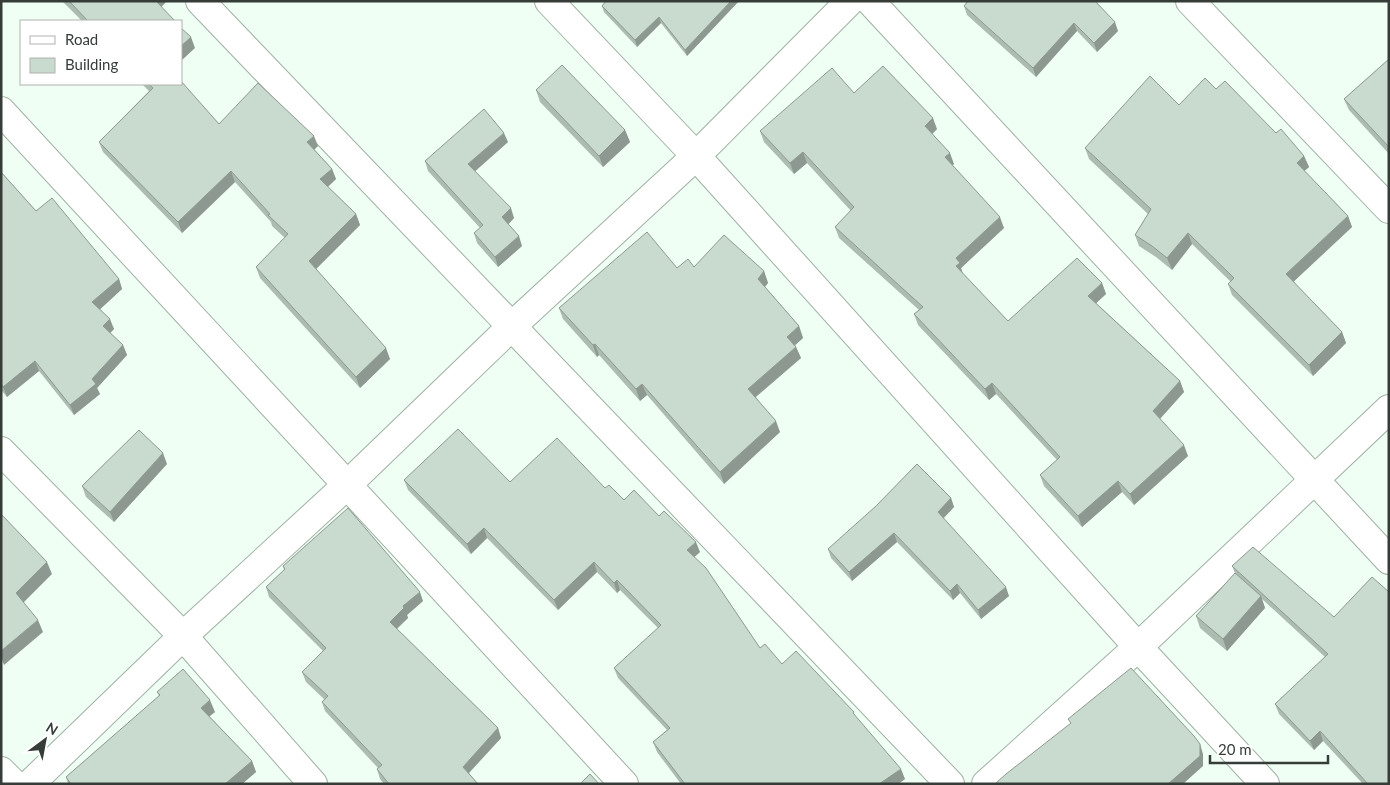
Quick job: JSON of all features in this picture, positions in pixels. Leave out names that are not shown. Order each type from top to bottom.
[{"type":"street","points":[[200,1],[950,784]]},
{"type":"street","points":[[549,1],[696,156],[1138,647],[1265,784]]},
{"type":"street","points":[[30,784],[183,636],[347,485],[511,327],[696,156],[850,1]]},
{"type":"street","points":[[870,1],[1389,560]]},
{"type":"street","points":[[1190,1],[1389,209]]},
{"type":"street","points":[[1,111],[624,784]]},
{"type":"street","points":[[986,784],[1138,647],[1389,409]]},
{"type":"street","points":[[1,451],[183,636],[313,784]]},
{"type":"street","points":[[1,771],[14,784]]},
{"type":"building","points":[[69,1],[156,1],[174,20],[87,20]]},
{"type":"building","points":[[606,1],[731,1],[685,50],[659,17],[635,40],[602,6]]},
{"type":"building","points":[[968,1],[1095,1],[1115,22],[1094,43],[1074,23],[1033,68],[964,6]]},
{"type":"building","points":[[182,29],[191,37],[182,45]]},
{"type":"building","points":[[1389,59],[1389,147],[1344,99]]},
{"type":"building","points":[[562,65],[625,130],[599,156],[536,90]]},
{"type":"building","points":[[883,66],[933,118],[925,126],[950,153],[945,157],[1000,217],[956,258],[960,263],[956,266],[1008,321],[1077,258],[1102,283],[1088,296],[1180,381],[1153,411],[1184,445],[1130,494],[1118,481],[1078,516],[1040,475],[1060,457],[992,383],[985,389],[914,314],[923,307],[835,227],[854,207],[803,152],[790,163],[760,131],[832,68],[854,93]]},
{"type":"building","points":[[1150,76],[1179,105],[1205,78],[1216,89],[1225,81],[1276,133],[1281,129],[1304,156],[1297,163],[1348,216],[1286,274],[1342,332],[1309,365],[1228,284],[1234,278],[1188,233],[1167,258],[1135,235],[1151,209],[1085,148]]},
{"type":"building","points":[[182,82],[219,124],[258,83],[314,136],[307,142],[332,169],[320,179],[356,214],[309,261],[386,348],[356,377],[256,267],[288,234],[268,215],[270,214],[231,171],[178,222],[99,142],[153,88],[150,85],[182,85]]},
{"type":"building","points":[[484,109],[504,133],[468,164],[511,208],[502,217],[519,236],[495,257],[474,233],[483,225],[425,161]]},
{"type":"building","points":[[1,172],[36,211],[52,198],[119,279],[92,302],[110,319],[103,326],[123,345],[92,379],[96,384],[70,405],[35,361],[3,387],[1,384]]},
{"type":"building","points":[[647,232],[677,268],[688,259],[694,267],[724,235],[764,271],[758,279],[799,326],[787,337],[796,347],[748,389],[776,421],[720,472],[642,384],[636,389],[559,308]]},
{"type":"building","points":[[458,429],[510,482],[557,438],[605,488],[609,485],[624,500],[634,490],[659,516],[664,511],[696,542],[687,550],[706,568],[760,648],[765,644],[782,664],[796,651],[854,712],[901,769],[879,784],[685,784],[653,742],[670,728],[614,668],[661,625],[617,580],[614,583],[594,562],[554,600],[484,528],[467,544],[404,480]]},
{"type":"building","points":[[139,430],[163,453],[110,512],[82,486]]},
{"type":"building","points":[[917,464],[951,498],[938,512],[1006,587],[978,610],[957,584],[950,591],[894,533],[849,572],[828,549],[876,506]]},
{"type":"building","points":[[348,508],[420,592],[403,606],[404,608],[390,622],[498,728],[463,767],[478,784],[389,784],[377,769],[382,765],[322,702],[328,696],[302,672],[326,648],[266,587],[285,569],[283,566]]},
{"type":"building","points":[[1,514],[47,562],[16,593],[38,620],[1,651]]},
{"type":"building","points":[[1253,547],[1334,617],[1372,577],[1389,592],[1389,784],[1368,784],[1320,731],[1310,741],[1275,704],[1328,654],[1232,566]]},
{"type":"building","points":[[1235,573],[1261,596],[1223,639],[1196,616]]},
{"type":"building","points":[[1131,668],[1200,744],[1200,756],[1168,784],[996,784],[1071,723],[1068,719]]},
{"type":"building","points":[[183,669],[210,700],[201,708],[252,761],[225,784],[71,784],[66,777],[160,695],[157,692]]},
{"type":"building","points":[[590,774],[599,784],[580,784]]}]
